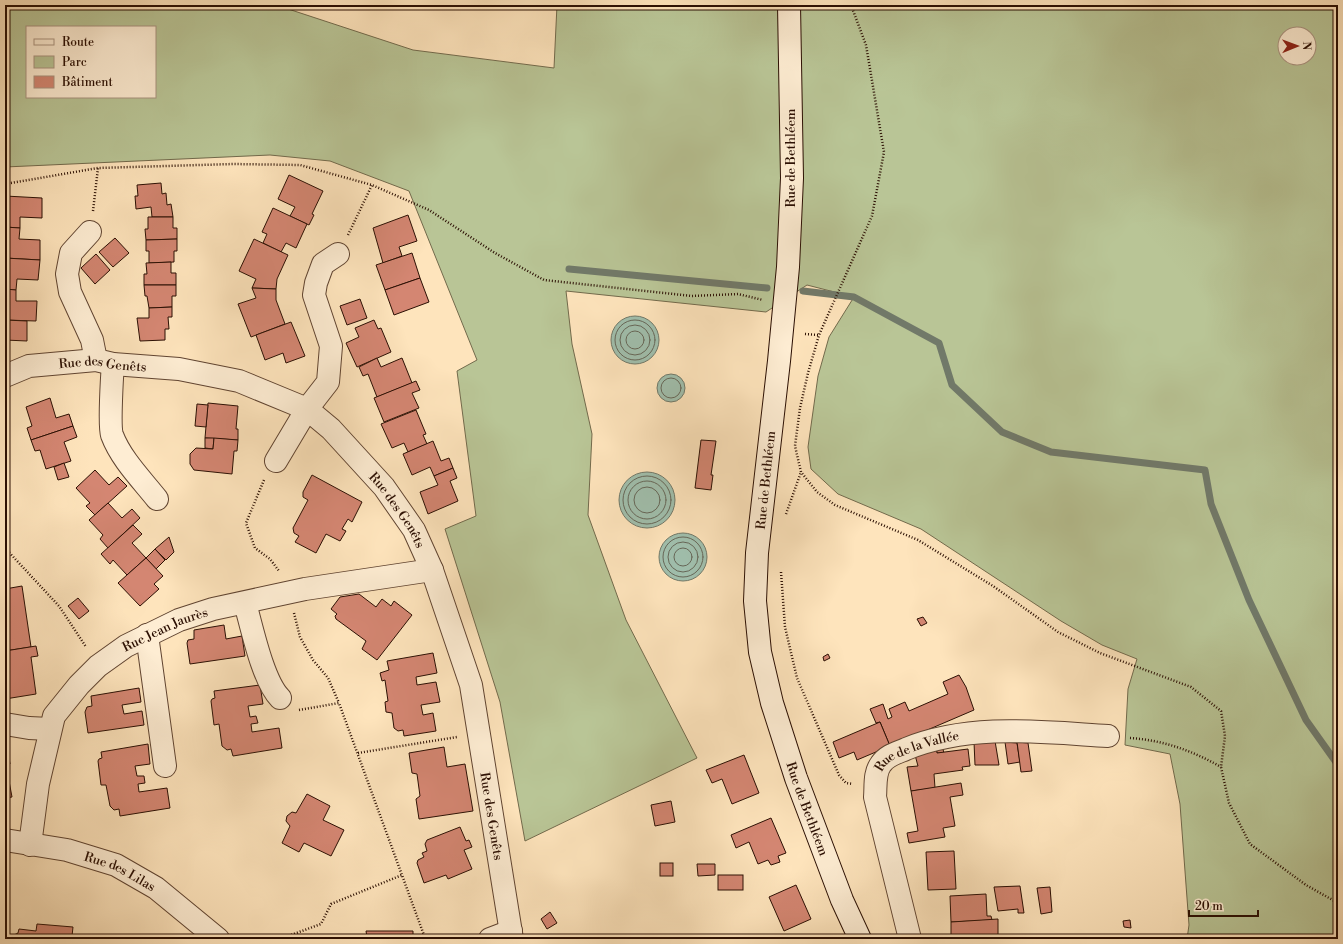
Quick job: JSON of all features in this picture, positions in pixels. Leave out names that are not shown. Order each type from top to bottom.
[{"type":"street","name":"Rue de Bethléem","points":[[789,5],[792,178],[788,267],[781,345],[757,553],[755,601],[760,652],[772,703],[796,778],[842,900],[860,939]]},
{"type":"street","points":[[90,232],[71,253],[66,274],[70,292],[104,362],[112,434],[119,448],[157,499]]},
{"type":"street","points":[[276,461],[307,409],[328,382],[331,346],[314,295],[316,283],[323,264],[338,254]]},
{"type":"street","name":"Rue des Genêts","points":[[5,376],[29,366],[104,362],[180,369],[239,381],[307,409],[331,429],[384,487],[414,530],[432,570],[471,685],[512,935]]},
{"type":"street","name":"Rue Jean Jaurès","points":[[30,845],[38,784],[54,716],[79,685],[98,666],[126,646],[178,620],[213,609],[305,589],[432,570]]},
{"type":"street","points":[[245,603],[267,675],[276,694],[280,698]]},
{"type":"street","points":[[147,635],[165,766]]},
{"type":"street","points":[[5,724],[29,728],[50,729]]},
{"type":"street","name":"Rue de la Vallée","points":[[910,939],[875,797],[876,778],[880,764],[888,756],[922,742],[973,732],[1027,731],[1108,736]]},
{"type":"street","name":"Rue des Lilas","points":[[5,840],[67,850],[116,865],[156,888],[218,939]]},
{"type":"street","points":[[490,939],[512,935]]},
{"type":"path","points":[[851,5],[866,45],[884,152],[872,216],[819,335],[808,373],[800,408],[795,446],[801,472],[817,492],[835,505],[918,540],[992,586],[1058,632],[1100,653],[1191,687],[1221,711],[1225,736],[1221,767],[1229,803],[1250,844],[1306,886],[1338,903]]},
{"type":"path","points":[[5,184],[98,168],[233,164],[300,165],[372,185],[429,210],[495,253],[544,280],[692,296],[738,294],[784,305]]},
{"type":"path","points":[[90,232],[98,168]]},
{"type":"path","points":[[338,254],[372,185]]},
{"type":"path","points":[[785,517],[801,472]]},
{"type":"path","points":[[5,548],[59,606],[98,666]]},
{"type":"path","points":[[781,564],[785,627],[797,678],[842,780],[846,783],[863,786],[875,797]]},
{"type":"path","points":[[280,698],[283,712],[339,702],[425,938],[437,939]]},
{"type":"path","points":[[358,753],[479,734]]},
{"type":"path","points":[[1108,736],[1153,740],[1201,756],[1221,767]]},
{"type":"path","points":[[280,939],[321,924],[331,904],[402,875]]},
{"type":"green space","points":[[5,5],[276,5],[413,50],[554,68],[557,5],[1338,5],[1338,939],[1187,939],[1189,925],[1180,804],[1170,754],[1125,745],[1128,689],[1137,659],[1102,645],[1061,621],[921,529],[838,494],[811,469],[808,447],[818,376],[829,337],[854,297],[807,285],[766,312],[566,291],[572,344],[592,434],[588,515],[626,620],[697,758],[525,841],[500,702],[445,529],[476,516],[457,371],[477,360],[409,191],[330,161],[270,155],[5,167]]},
{"type":"water","points":[[635,316],[644,318],[652,323],[657,331],[659,340],[657,349],[652,357],[644,362],[635,364],[626,362],[618,357],[613,349],[611,340],[613,331],[618,323],[626,318]]},
{"type":"water","points":[[671,374],[681,378],[685,388],[681,398],[671,402],[661,398],[657,388],[661,378]]},
{"type":"water","points":[[647,472],[658,474],[667,480],[673,489],[675,500],[673,511],[667,520],[658,526],[647,528],[636,526],[627,520],[621,511],[619,500],[621,489],[627,480],[636,474]]},
{"type":"water","points":[[678,533],[688,533],[700,540],[707,552],[707,562],[700,574],[688,581],[678,581],[670,577],[663,570],[659,562],[659,552],[663,544],[670,537]]},
{"type":"building","points":[[289,175],[323,191],[312,214],[314,215],[309,225],[290,216],[295,207],[278,199]]},
{"type":"building","points":[[161,183],[162,194],[166,193],[167,205],[171,204],[173,217],[152,217],[151,207],[136,209],[135,196],[138,196],[137,185]]},
{"type":"building","points":[[5,196],[42,198],[42,218],[20,217],[20,228],[5,227]]},
{"type":"building","points":[[273,208],[307,224],[296,248],[286,243],[281,252],[263,243],[267,234],[262,232]]},
{"type":"building","points":[[408,215],[417,241],[399,247],[402,256],[383,263],[373,228]]},
{"type":"building","points":[[148,217],[173,217],[173,228],[177,228],[177,239],[146,240],[145,229],[148,229]]},
{"type":"building","points":[[5,227],[20,228],[19,239],[40,240],[40,260],[5,258]]},
{"type":"building","points":[[115,238],[129,253],[113,267],[99,252]]},
{"type":"building","points":[[177,239],[177,251],[174,251],[174,262],[149,263],[149,251],[146,251],[146,240]]},
{"type":"building","points":[[254,239],[288,255],[277,279],[276,289],[252,288],[256,279],[239,271]]},
{"type":"building","points":[[412,253],[420,278],[385,290],[376,265]]},
{"type":"building","points":[[96,254],[110,270],[95,284],[81,268]]},
{"type":"building","points":[[5,258],[40,260],[38,280],[17,279],[16,290],[5,289]]},
{"type":"building","points":[[171,262],[171,273],[176,273],[176,285],[144,285],[144,274],[147,274],[146,263]]},
{"type":"building","points":[[420,278],[429,302],[394,315],[385,290]]},
{"type":"building","points":[[144,285],[176,285],[176,296],[172,296],[172,307],[149,308],[147,296],[145,296]]},
{"type":"building","points":[[252,288],[276,289],[276,300],[285,324],[251,337],[238,304],[256,298]]},
{"type":"building","points":[[5,289],[16,290],[16,301],[37,301],[36,321],[5,320]]},
{"type":"building","points":[[360,299],[367,318],[347,325],[340,306]]},
{"type":"building","points":[[172,307],[172,317],[168,317],[169,329],[165,329],[165,340],[140,341],[137,318],[149,318],[149,308]]},
{"type":"building","points":[[5,320],[27,321],[27,341],[5,340]]},
{"type":"building","points":[[374,320],[378,329],[381,328],[391,352],[357,367],[346,343],[359,337],[355,328]]},
{"type":"building","points":[[291,322],[305,356],[286,363],[283,353],[265,360],[256,335]]},
{"type":"building","points":[[377,358],[381,367],[402,358],[412,383],[377,397],[368,374],[363,376],[359,367]]},
{"type":"building","points":[[416,381],[420,390],[412,393],[419,408],[384,422],[374,398]]},
{"type":"building","points":[[50,398],[56,418],[69,414],[73,426],[31,440],[27,428],[32,426],[26,407]]},
{"type":"building","points":[[208,403],[238,406],[236,429],[238,429],[238,440],[205,438]]},
{"type":"building","points":[[197,404],[208,405],[206,427],[195,426]]},
{"type":"building","points":[[416,410],[426,434],[423,435],[427,444],[408,452],[404,443],[392,448],[381,424]]},
{"type":"building","points":[[73,426],[77,437],[64,442],[71,461],[46,469],[40,450],[35,451],[31,440]]},
{"type":"building","points":[[205,438],[214,438],[213,449],[205,448]]},
{"type":"building","points":[[214,438],[238,440],[237,451],[234,451],[232,474],[194,470],[190,464],[190,454],[196,448],[213,449]]},
{"type":"building","points":[[701,440],[716,441],[711,475],[713,475],[711,490],[695,488]]},
{"type":"building","points":[[433,441],[441,461],[449,458],[453,468],[434,476],[430,467],[412,475],[403,454]]},
{"type":"building","points":[[64,463],[69,477],[58,480],[54,467]]},
{"type":"building","points":[[453,468],[457,478],[450,481],[458,501],[428,514],[420,492],[438,485],[434,476]]},
{"type":"building","points":[[95,470],[109,485],[118,477],[127,486],[95,515],[86,506],[90,503],[76,488]]},
{"type":"building","points":[[312,475],[362,502],[352,522],[348,519],[342,529],[346,531],[340,541],[326,534],[316,553],[295,542],[299,536],[294,533],[293,528],[308,500],[303,497],[303,492]]},
{"type":"building","points":[[108,503],[122,518],[132,509],[140,518],[108,548],[100,539],[103,535],[89,520]]},
{"type":"building","points":[[133,525],[142,534],[132,543],[146,558],[127,575],[113,560],[110,564],[101,554]]},
{"type":"building","points":[[169,537],[174,552],[166,560],[155,549]]},
{"type":"building","points":[[155,549],[165,560],[156,569],[146,558]]},
{"type":"building","points":[[146,558],[163,576],[154,584],[159,589],[140,606],[118,583]]},
{"type":"building","points":[[22,586],[31,647],[5,651],[5,589]]},
{"type":"building","points":[[359,594],[376,607],[382,599],[391,606],[394,601],[412,615],[377,660],[362,649],[366,641],[336,619],[335,616],[337,614],[331,609],[340,597]]},
{"type":"building","points":[[78,598],[89,611],[79,619],[68,606]]},
{"type":"building","points":[[923,617],[927,623],[921,626],[917,619]]},
{"type":"building","points":[[224,625],[226,639],[242,636],[245,656],[190,664],[187,643],[188,640],[194,639],[194,630]]},
{"type":"building","points":[[36,646],[38,656],[31,657],[36,694],[5,699],[5,651]]},
{"type":"building","points":[[433,653],[437,673],[416,677],[417,685],[436,682],[440,702],[421,705],[423,715],[433,713],[436,731],[404,736],[403,730],[398,731],[394,728],[392,713],[386,712],[385,702],[388,701],[385,680],[382,681],[380,673],[389,670],[387,661]]},
{"type":"building","points":[[828,654],[830,658],[824,661],[823,657]]},
{"type":"building","points":[[959,675],[966,687],[974,710],[890,746],[880,722],[876,723],[870,709],[883,704],[888,719],[892,717],[889,709],[905,702],[909,711],[948,694],[943,682]]},
{"type":"building","points":[[260,685],[263,704],[248,706],[250,717],[256,716],[258,723],[251,724],[252,732],[279,728],[282,748],[233,756],[231,749],[227,750],[222,746],[219,724],[214,725],[211,701],[215,698],[214,691]]},
{"type":"building","points":[[139,688],[141,702],[122,705],[124,714],[142,711],[144,725],[88,733],[85,712],[87,707],[92,706],[91,696]]},
{"type":"building","points":[[880,722],[890,746],[857,760],[854,752],[839,758],[833,742]]},
{"type":"building","points":[[995,741],[999,765],[975,765],[974,742]]},
{"type":"building","points":[[1005,742],[1017,743],[1020,762],[1008,764]]},
{"type":"building","points":[[1017,742],[1028,743],[1032,771],[1021,772]]},
{"type":"building","points":[[148,744],[150,764],[135,766],[137,776],[144,776],[145,783],[138,784],[139,792],[167,788],[170,808],[120,816],[119,809],[114,810],[110,806],[106,785],[101,785],[98,761],[102,758],[101,752]]},
{"type":"building","points":[[942,746],[944,753],[937,753],[936,747]]},
{"type":"building","points":[[444,747],[447,767],[465,764],[473,811],[419,819],[416,799],[420,796],[417,774],[412,773],[409,753]]},
{"type":"building","points":[[936,747],[937,753],[968,749],[970,766],[962,767],[963,770],[934,774],[935,788],[911,791],[907,767],[918,766],[915,755]]},
{"type":"building","points":[[8,752],[10,764],[6,765],[12,797],[5,798],[5,753]]},
{"type":"building","points":[[744,755],[759,793],[732,804],[722,779],[712,783],[706,770]]},
{"type":"building","points":[[961,783],[963,795],[950,797],[955,826],[943,828],[945,837],[909,843],[907,833],[918,831],[911,791]]},
{"type":"building","points":[[307,794],[330,806],[323,820],[344,830],[331,856],[304,843],[299,852],[282,843],[290,826],[286,821],[287,816],[292,812],[296,813]]},
{"type":"building","points":[[671,801],[675,822],[655,826],[651,805]]},
{"type":"building","points":[[771,818],[786,853],[778,856],[780,862],[771,865],[768,860],[758,864],[749,842],[736,848],[731,835]]},
{"type":"building","points":[[460,827],[466,841],[469,840],[472,847],[464,850],[472,869],[448,879],[446,875],[424,883],[417,863],[418,860],[424,857],[422,853],[427,851],[425,844],[427,840]]},
{"type":"building","points":[[954,851],[956,889],[928,890],[926,852]]},
{"type":"building","points":[[660,863],[673,863],[673,876],[660,876]]},
{"type":"building","points":[[697,864],[715,864],[715,875],[698,876]]},
{"type":"building","points":[[718,875],[743,875],[743,890],[718,890]]},
{"type":"building","points":[[796,885],[811,919],[784,931],[769,897]]},
{"type":"building","points":[[1020,886],[1024,913],[1018,913],[1018,909],[998,911],[994,887]]},
{"type":"building","points":[[1050,887],[1052,912],[1041,914],[1037,888]]},
{"type":"building","points":[[986,894],[987,916],[991,916],[992,920],[951,922],[950,896]]},
{"type":"building","points":[[550,912],[557,923],[547,929],[541,919]]},
{"type":"building","points":[[998,919],[998,939],[951,939],[951,922]]},
{"type":"building","points":[[1130,920],[1131,928],[1124,927],[1123,921]]},
{"type":"building","points":[[37,924],[73,927],[72,936],[86,937],[86,939],[13,939],[14,935],[18,933],[19,929],[36,931]]},
{"type":"building","points":[[366,931],[413,931],[413,939],[362,939],[367,937]]},
{"type":"waterway","points":[[569,269],[767,288]]},
{"type":"waterway","points":[[803,291],[854,297],[939,343],[952,385],[1002,432],[1051,452],[1205,470],[1211,504],[1249,600],[1306,720],[1338,765]]}]
